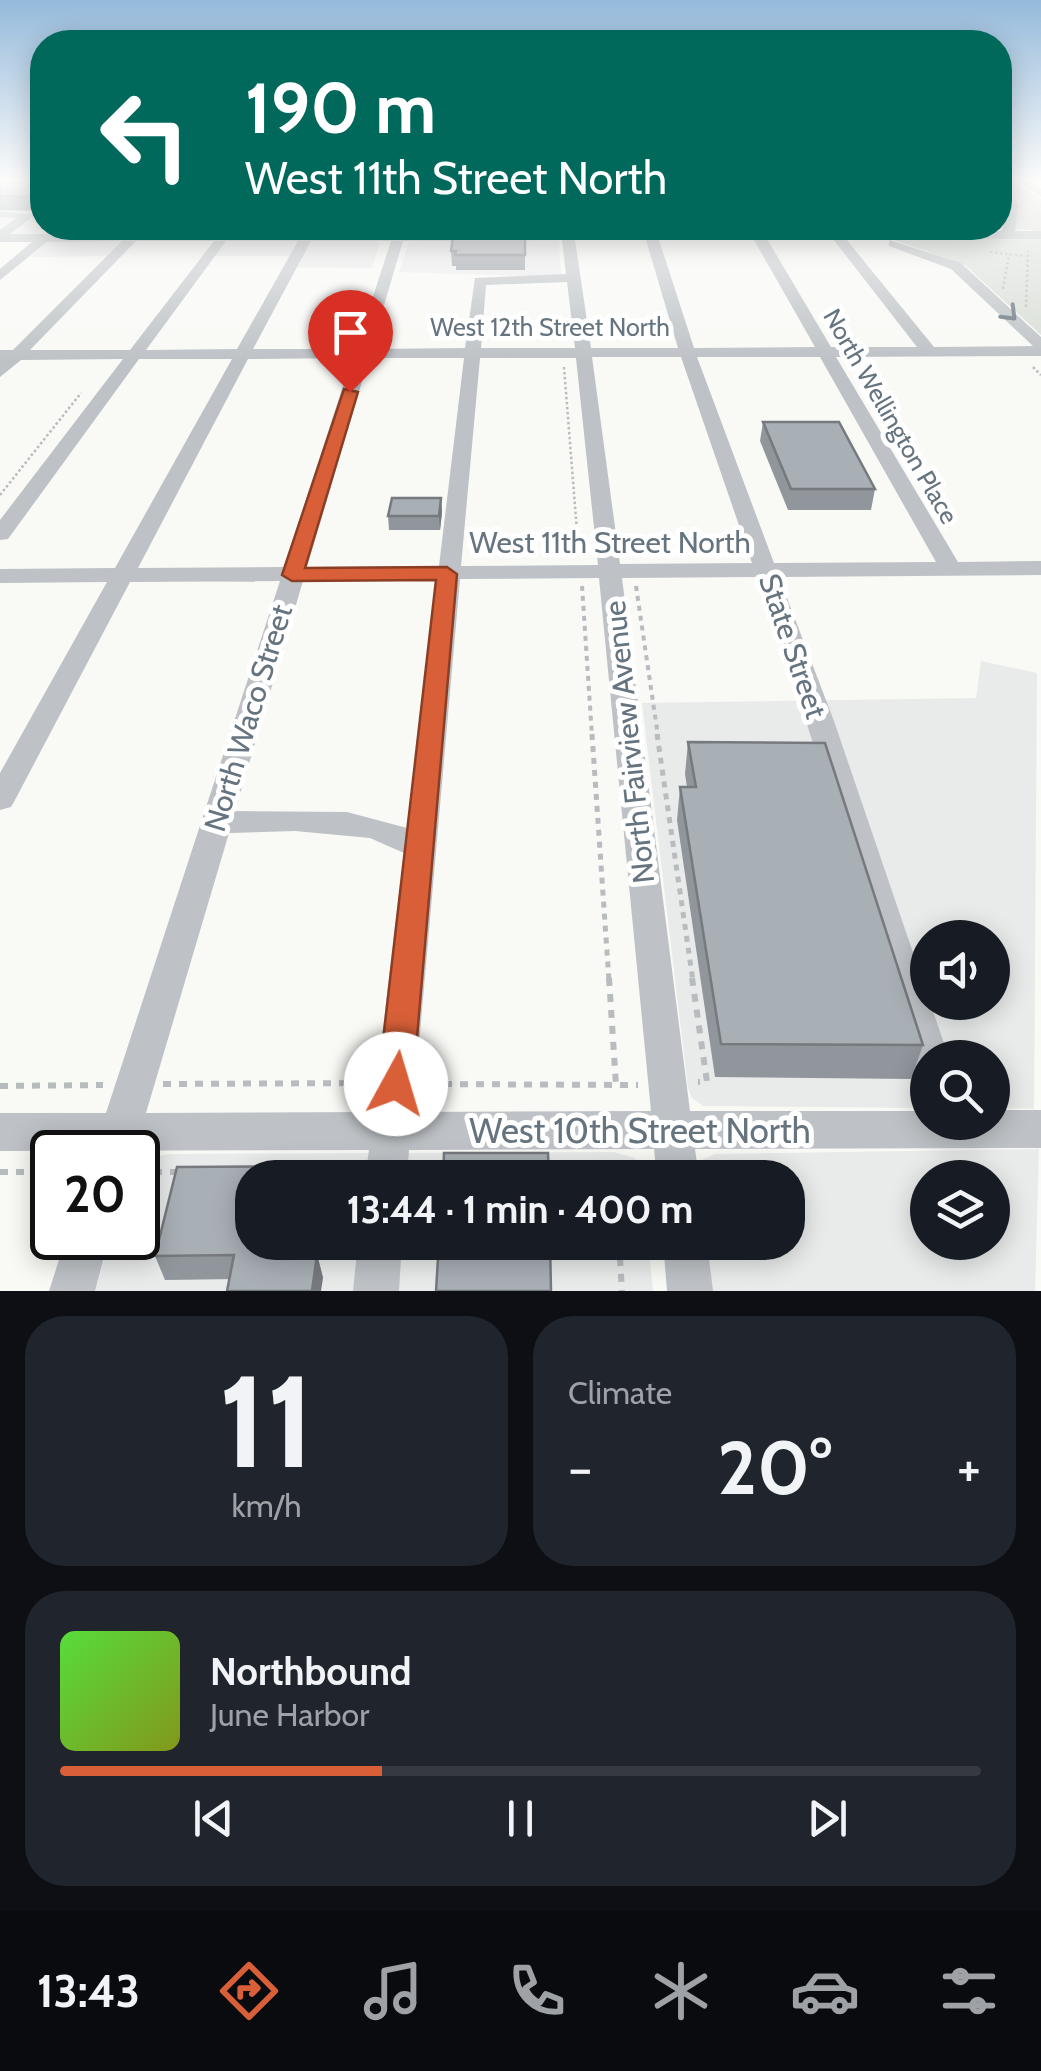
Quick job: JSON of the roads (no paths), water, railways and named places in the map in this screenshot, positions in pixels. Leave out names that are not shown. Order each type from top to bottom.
[{"type":"street","points":[[0,276],[40,241]]},
{"type":"street","points":[[69,241],[64,246],[105,246],[110,241]]},
{"type":"street","points":[[0,372],[9,354],[137,241]]},
{"type":"street","points":[[0,534],[220,241]]},
{"type":"street","points":[[0,800],[303,241]]},
{"type":"street","name":"North Waco Street","points":[[122,1130],[397,241]]},
{"type":"street","name":"North Fairview Avenue","points":[[569,241],[584,352],[595,573],[676,1160]]},
{"type":"street","name":"State Street","points":[[654,241],[688,352],[924,1040]]},
{"type":"street","name":"North Wellington Place","points":[[761,241],[951,569]]},
{"type":"street","points":[[851,241],[928,351]]},
{"type":"street","points":[[882,241],[956,266],[1041,348]]},
{"type":"street","points":[[388,1160],[480,281],[574,278]]},
{"type":"street","name":"West 12th Street North","points":[[9,354],[1041,348]]},
{"type":"street","name":"West 11th Street North","points":[[0,576],[1041,568]]},
{"type":"street","points":[[216,822],[355,822],[400,835],[420,847]]},
{"type":"street","name":"West 10th Street North","points":[[160,1140],[391,1130],[910,1126]]},
{"type":"street","name":"West 10th Street North","points":[[1010,1128],[1041,1129]]},
{"type":"street","name":"West 10th Street North","points":[[0,1132],[30,1135]]},
{"type":"street","points":[[72,1291],[81,1260]]},
{"type":"street","points":[[376,1291],[379,1260]]},
{"type":"street","points":[[687,1260],[690,1291]]}]
